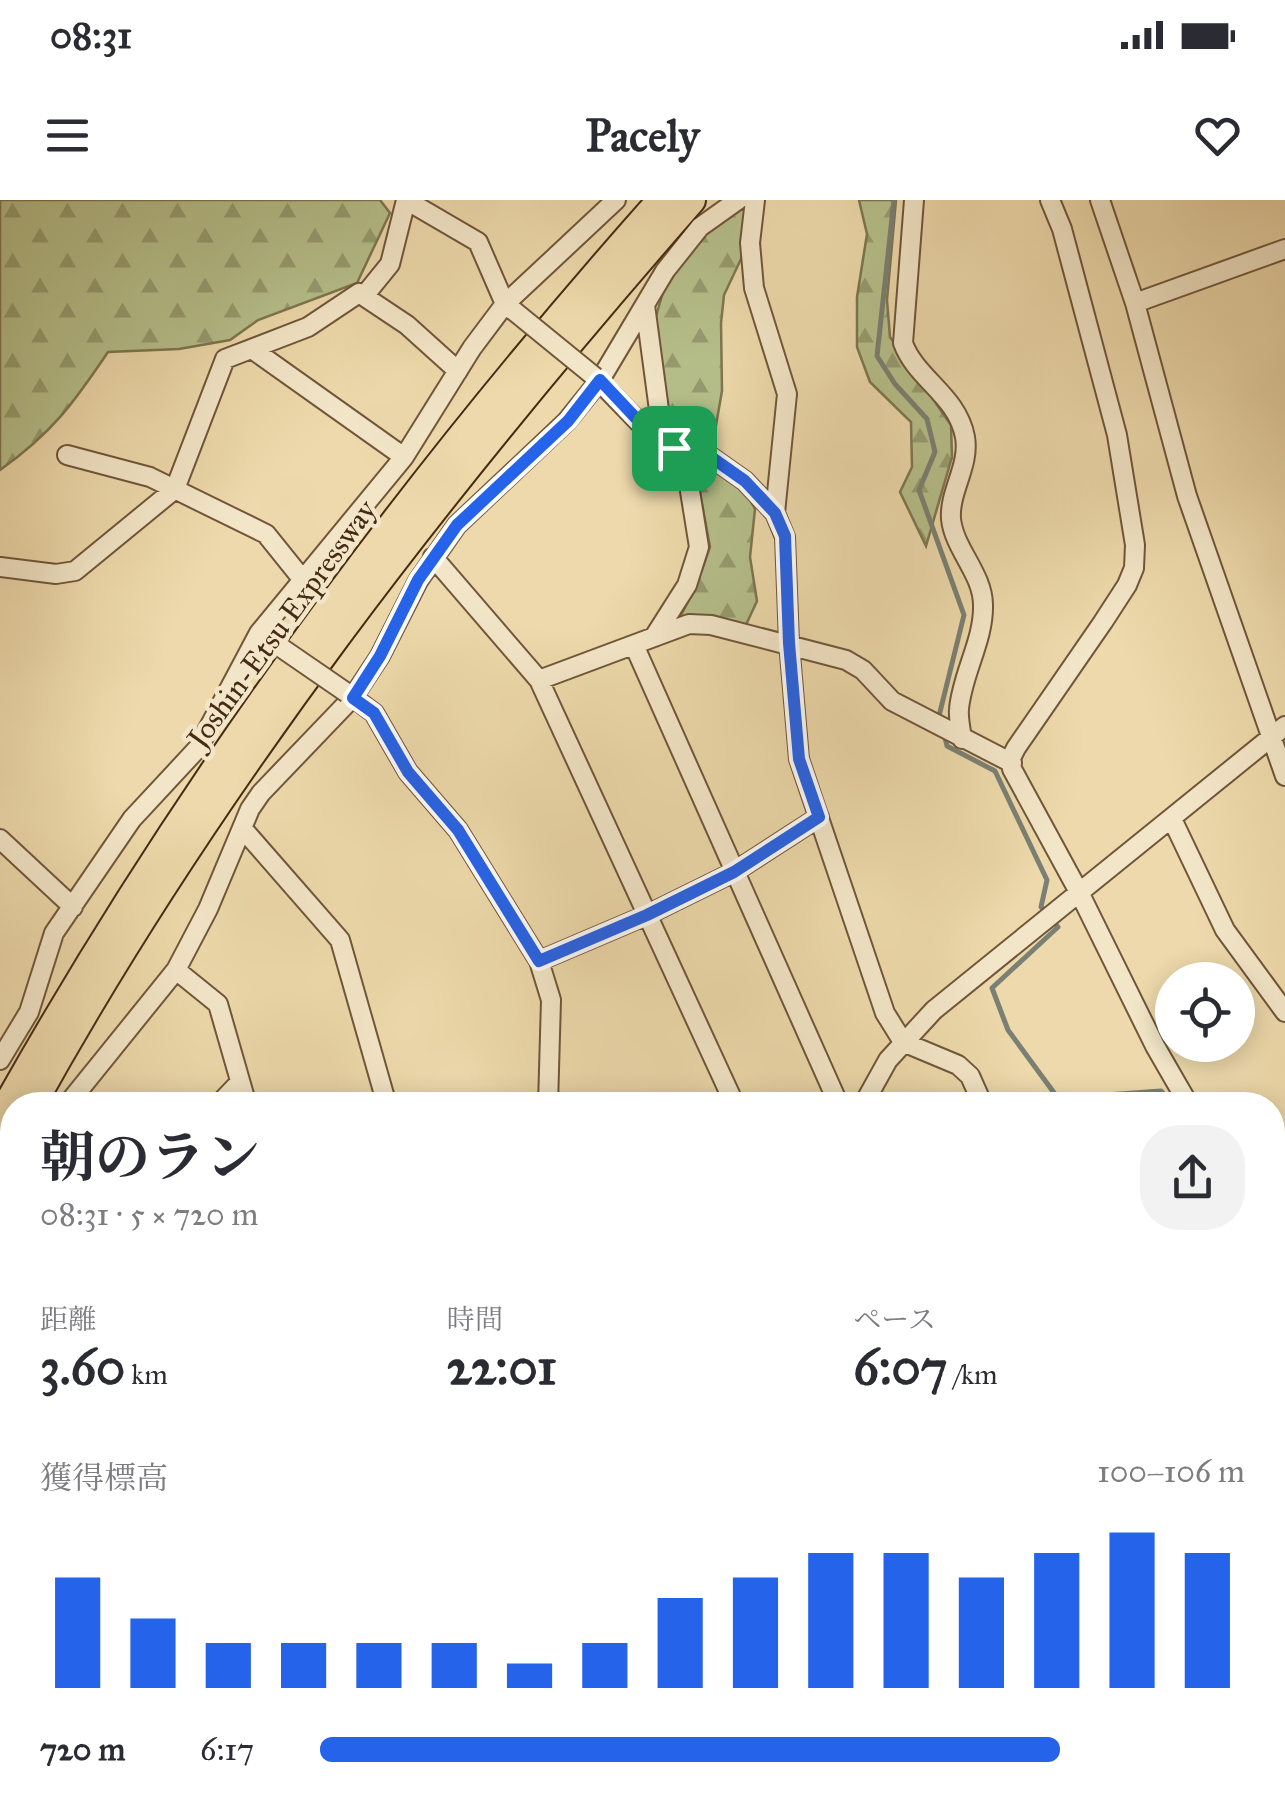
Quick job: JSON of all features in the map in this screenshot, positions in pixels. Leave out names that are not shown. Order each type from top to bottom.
[{"type":"highway","name":"Joshin-Etsu Expressway","points":[[16,1092],[123,910],[292,662],[468,432],[662,200]]},
{"type":"highway","name":"Joshin-Etsu Expressway","points":[[40,1092],[180,860],[312,671],[485,445],[691,200]]},
{"type":"street","points":[[364,296],[390,264],[406,200],[478,242],[510,308],[598,379],[663,447],[701,450],[745,481],[775,513],[785,536],[799,759],[886,1013],[902,1042],[958,1065],[979,1092]]},
{"type":"street","points":[[0,1060],[29,1012],[54,933],[132,819],[198,748],[263,636],[303,580],[404,457],[458,371],[510,308],[616,200]]},
{"type":"street","points":[[78,1092],[176,970],[208,910],[250,809],[380,656],[433,557],[457,525],[568,421],[666,271],[700,227],[738,200]]},
{"type":"street","points":[[755,200],[750,243],[754,288],[787,394],[775,513]]},
{"type":"street","points":[[914,200],[903,343],[908,355],[959,417],[966,440],[966,460],[955,488],[953,530],[984,601],[958,710],[957,736]]},
{"type":"street","points":[[1050,200],[1062,229],[1118,435],[1135,544],[1134,568],[1128,585],[1016,748],[1012,763],[1018,782],[1182,1092]]},
{"type":"street","points":[[1100,200],[1135,303],[1187,496],[1278,732],[1285,776]]},
{"type":"street","points":[[1135,303],[1285,249]]},
{"type":"street","points":[[0,567],[56,574],[74,571],[116,540],[175,489],[225,359],[308,327],[360,294],[407,324],[458,371]]},
{"type":"street","points":[[645,306],[661,426],[685,460],[700,547],[687,585],[654,638]]},
{"type":"street","points":[[252,348],[404,457]]},
{"type":"street","points":[[68,455],[150,477],[266,534],[303,580]]},
{"type":"street","points":[[433,557],[540,680],[729,1092]]},
{"type":"street","points":[[540,680],[689,624],[711,625],[846,660],[863,670],[892,701],[1012,763]]},
{"type":"street","points":[[263,636],[374,713],[408,772],[458,830],[539,961],[551,1000],[548,1092]]},
{"type":"street","points":[[634,645],[832,1092]]},
{"type":"street","points":[[871,1092],[902,1042],[934,1010],[1278,732]]},
{"type":"street","points":[[539,961],[734,872],[819,817]]},
{"type":"street","points":[[1172,819],[1224,930],[1285,1012]]},
{"type":"street","points":[[243,829],[340,940],[383,1092]]},
{"type":"street","points":[[0,839],[73,907]]},
{"type":"street","points":[[176,970],[218,1004],[243,1092]]},
{"type":"street","points":[[230,1092],[240,1082]]},
{"type":"green space","points":[[0,200],[380,200],[390,213],[357,283],[258,320],[230,340],[179,349],[108,352],[60,417],[0,470]]},
{"type":"green space","points":[[859,200],[896,200],[887,300],[890,337],[951,425],[952,457],[926,546],[900,492],[912,467],[911,422],[870,382],[857,347],[857,297],[867,234]]},
{"type":"green space","points":[[748,207],[741,259],[724,295],[722,391],[711,454],[737,477],[755,509],[750,557],[757,601],[745,627],[715,616],[678,621],[710,547],[693,455],[672,435],[655,320],[665,285],[700,233],[731,212]]},
{"type":"waterway","points":[[894,200],[877,356],[895,384],[927,419],[935,452],[919,490],[964,615],[939,716],[941,722]]},
{"type":"waterway","points":[[944,733],[947,746],[995,771],[1047,880],[1041,907],[1046,912]]},
{"type":"waterway","points":[[1053,921],[1058,927],[992,988],[1008,1030],[1053,1092]]},
{"type":"waterway","points":[[1147,1092],[1162,1092]]},
{"type":"route","points":[[600,380],[663,447],[674,448],[701,450],[745,481],[775,513],[785,536],[799,759],[819,817],[734,872],[539,961],[458,830],[408,772],[374,713],[353,698],[380,656],[418,580],[457,525],[568,421],[600,380]]}]
